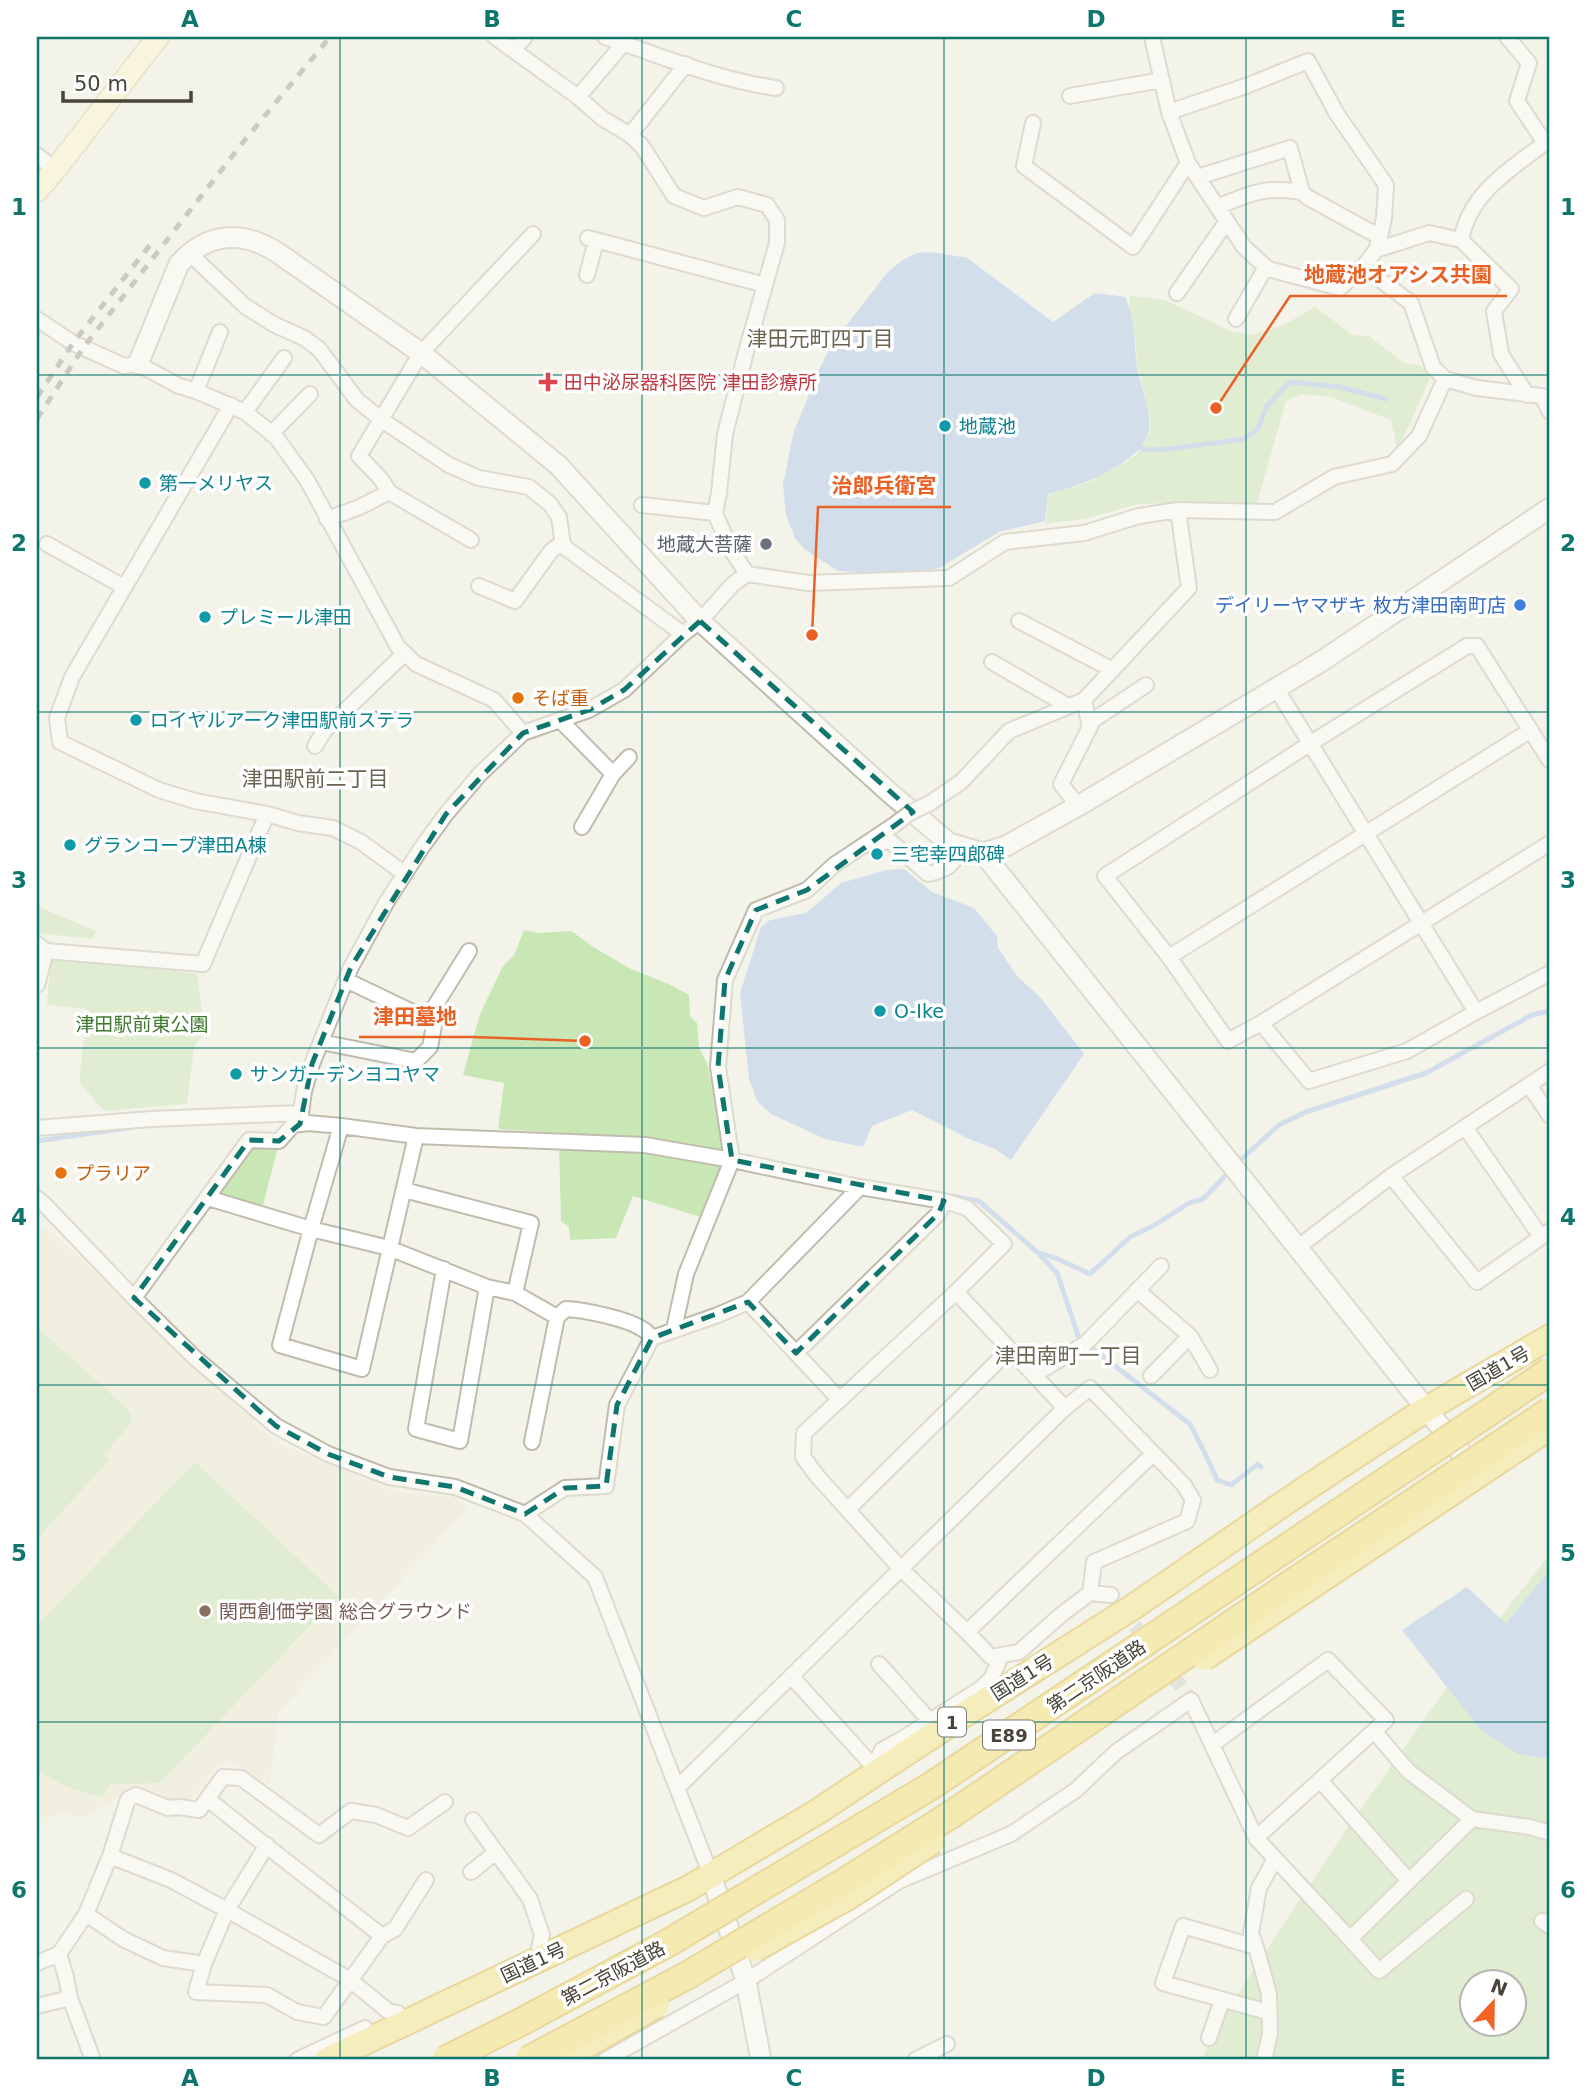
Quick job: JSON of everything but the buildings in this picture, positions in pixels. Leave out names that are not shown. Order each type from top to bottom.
[{"type":"highway","name":"国道1号","points":[[327,2060],[689,1888],[710,1872],[817,1812],[1133,1607],[1425,1410],[1550,1337]]},
{"type":"highway","name":"第二京阪道路","points":[[445,2060],[668,1944],[931,1786],[1550,1371]]},
{"type":"highway","name":"第二京阪道路","points":[[528,2060],[688,1975],[941,1821],[1550,1411]]},
{"type":"highway","points":[[560,2060],[850,1896],[1550,1427]]},
{"type":"main road","points":[[37,191],[158,37]]},
{"type":"street","points":[[495,37],[578,97],[602,118],[631,135],[642,146],[674,196],[704,208],[738,198],[767,205],[777,220],[777,243],[725,434],[715,513],[730,548],[747,574]]},
{"type":"street","points":[[514,50],[525,37]]},
{"type":"street","points":[[605,37],[685,64],[756,85],[776,88]]},
{"type":"street","points":[[1155,37],[1169,113],[1188,163],[1244,247],[1266,267],[1340,288],[1363,267],[1378,243],[1384,218],[1386,186],[1337,114],[1308,61],[1169,113]]},
{"type":"street","points":[[1461,240],[1470,209],[1496,179],[1548,143],[1517,101],[1530,63],[1507,37]]},
{"type":"street","points":[[578,97],[624,43]]},
{"type":"street","points":[[631,135],[685,64]]},
{"type":"street","points":[[1070,96],[1162,80]]},
{"type":"street","points":[[1032,123],[1024,166],[1133,247],[1188,163]]},
{"type":"street","points":[[1198,177],[1290,148],[1302,192],[1378,243],[1429,233],[1461,240],[1511,289],[1494,311],[1501,354],[1540,392],[1550,412]]},
{"type":"street","points":[[37,155],[55,170]]},
{"type":"street","points":[[1217,207],[1254,192],[1280,188],[1302,192]]},
{"type":"street","points":[[1177,293],[1227,221]]},
{"type":"street","points":[[471,540],[389,492],[381,479],[359,456],[421,353],[533,234]]},
{"type":"street","points":[[138,364],[179,264],[189,253],[212,240],[228,237],[264,244],[421,353],[558,465],[700,621],[949,843],[983,853],[1006,846],[1078,806],[1322,661],[1550,508]]},
{"type":"street","points":[[587,275],[592,239],[765,285]]},
{"type":"street","points":[[189,253],[245,306],[319,349],[357,400],[382,420],[449,465],[479,478],[529,487],[550,504],[559,517],[563,546],[683,634]]},
{"type":"street","points":[[1236,319],[1266,267]]},
{"type":"street","points":[[1363,267],[1411,303],[1433,367],[1445,379],[1477,388],[1540,392]]},
{"type":"street","points":[[37,319],[73,343],[124,366],[138,364],[179,386],[245,411],[271,434],[307,480],[398,647],[416,664],[495,700],[523,733]]},
{"type":"street","points":[[196,391],[220,332]]},
{"type":"street","points":[[245,411],[284,358]]},
{"type":"street","points":[[134,1298],[249,1140],[279,1141],[302,1118],[304,1091],[346,981],[386,903],[446,814],[480,774],[523,733],[589,710],[624,690],[700,621],[733,584],[747,574],[808,583],[949,578],[1005,542],[1084,533],[1139,516],[1178,510],[1275,512],[1334,477],[1392,464],[1419,436],[1445,379]]},
{"type":"street","points":[[271,434],[310,394]]},
{"type":"street","points":[[231,405],[72,677],[57,718],[60,742],[159,790],[298,823],[333,828],[361,842],[405,874]]},
{"type":"street","points":[[327,519],[360,507],[389,492]]},
{"type":"street","points":[[642,505],[715,513]]},
{"type":"street","points":[[674,1329],[686,1274],[732,1160],[718,1067],[725,980],[756,910],[807,890],[834,865],[961,782],[1009,731],[1084,700],[1189,588],[1178,510]]},
{"type":"street","points":[[480,586],[515,601],[551,551],[563,542]]},
{"type":"street","points":[[47,544],[124,587]]},
{"type":"street","points":[[1019,621],[1113,670]]},
{"type":"street","points":[[1550,761],[1477,646],[1467,646],[1105,876],[1169,957],[1228,1041],[1550,843]]},
{"type":"street","points":[[315,746],[324,730],[405,653]]},
{"type":"street","points":[[992,662],[1068,706]]},
{"type":"street","points":[[1089,723],[1146,685]]},
{"type":"street","points":[[1276,688],[1476,1012]]},
{"type":"street","points":[[1078,806],[1061,784],[1090,726],[1084,700]]},
{"type":"street","points":[[561,720],[613,774]]},
{"type":"street","points":[[1169,957],[1531,730]]},
{"type":"street","points":[[582,827],[613,774],[629,757]]},
{"type":"street","points":[[37,985],[41,948],[203,964],[268,814]]},
{"type":"street","points":[[867,845],[890,841],[928,874],[946,870],[962,847]]},
{"type":"street","points":[[983,853],[1479,1475]]},
{"type":"street","points":[[428,1019],[469,951]]},
{"type":"street","points":[[1261,1023],[1309,1082],[1407,1051],[1550,973]]},
{"type":"street","points":[[321,1042],[416,1060],[430,1047],[434,1026],[428,1019],[346,981]]},
{"type":"street","points":[[1297,1248],[1391,1175],[1550,1071]]},
{"type":"street","points":[[1529,1084],[1550,1116]]},
{"type":"street","points":[[37,1128],[151,1119],[302,1118],[416,1136],[645,1146],[732,1160],[860,1187],[944,1201],[967,1208],[1004,1244],[804,1433],[803,1457],[901,1569],[991,1657],[1019,1653],[1090,1593],[1111,1595]]},
{"type":"street","points":[[341,1126],[280,1345],[362,1369],[416,1136]]},
{"type":"street","points":[[1391,1175],[1477,1282],[1546,1234],[1465,1127]]},
{"type":"street","points":[[525,1514],[565,1488],[606,1486],[617,1405],[652,1338],[748,1302],[860,1187]]},
{"type":"street","points":[[404,1190],[531,1223],[515,1293]]},
{"type":"street","points":[[37,1198],[195,1357],[276,1426],[317,1448],[389,1477],[455,1487],[525,1514],[595,1577],[710,1872],[746,1981],[761,2060]]},
{"type":"street","points":[[208,1198],[311,1229],[389,1248],[487,1287],[515,1293],[557,1317]]},
{"type":"street","points":[[796,1353],[938,1214],[944,1201]]},
{"type":"street","points":[[1034,1375],[1085,1344],[1161,1266]]},
{"type":"street","points":[[444,1269],[416,1429],[460,1441],[487,1287]]},
{"type":"street","points":[[1137,1290],[1190,1336],[1210,1370]]},
{"type":"street","points":[[956,1292],[1065,1408]]},
{"type":"street","points":[[748,1302],[839,1399]]},
{"type":"street","points":[[532,1442],[557,1317],[566,1309],[584,1310],[615,1318],[644,1329],[652,1338]]},
{"type":"street","points":[[1151,1376],[1190,1336]]},
{"type":"street","points":[[848,1509],[1010,1349]]},
{"type":"street","points":[[678,1787],[1065,1408],[1090,1388],[1184,1485],[1193,1500],[1187,1521],[1094,1562],[1090,1593]]},
{"type":"street","points":[[967,1632],[1153,1454]]},
{"type":"street","points":[[874,1766],[882,1750],[980,1689],[991,1679],[1001,1656]]},
{"type":"street","points":[[1213,1744],[1328,1660],[1386,1720],[1256,1838]]},
{"type":"street","points":[[879,1664],[930,1721]]},
{"type":"street","points":[[791,1676],[874,1766]]},
{"type":"street","points":[[605,2060],[746,1981],[900,1881],[1012,1834],[1076,1790],[1116,1752],[1191,1700],[1256,1838],[1379,1970],[1466,1899]]},
{"type":"street","points":[[297,2060],[710,1872],[944,1720],[974,1708]]},
{"type":"street","points":[[1374,1731],[1408,1770],[1472,1819],[1530,1827],[1550,1833]]},
{"type":"street","points":[[37,1963],[59,1954],[86,1914],[110,1856],[128,1799],[136,1795],[168,1808],[199,1810],[223,1777],[241,1778],[319,1835],[351,1811],[376,1815],[408,1828],[445,1802]]},
{"type":"street","points":[[1320,1780],[1409,1881]]},
{"type":"street","points":[[208,1799],[382,1936]]},
{"type":"street","points":[[1350,1939],[1472,1819]]},
{"type":"street","points":[[473,1820],[530,1899],[542,1935],[539,1948]]},
{"type":"street","points":[[267,1845],[227,1910],[204,1964],[196,1992],[267,1995],[298,2012],[324,2017],[382,1936],[395,1929],[426,1880]]},
{"type":"street","points":[[471,1872],[495,1853]]},
{"type":"street","points":[[110,1856],[171,1880],[227,1910],[349,1979],[388,2011],[398,2013]]},
{"type":"street","points":[[1264,2060],[1270,2034],[1269,1994],[1251,1933],[1259,1888],[1275,1859]]},
{"type":"street","points":[[86,1914],[123,1939],[163,1958],[204,1964]]},
{"type":"street","points":[[1256,1947],[1183,1926],[1163,1983],[1268,2012]]},
{"type":"street","points":[[59,1954],[70,1998],[93,2060]]},
{"type":"street","points":[[37,2006],[70,1998]]},
{"type":"street","points":[[1209,2038],[1222,2000]]},
{"type":"street","points":[[915,2060],[947,2043]]},
{"type":"highlighted area","points":[[700,621],[913,812],[807,890],[756,910],[725,980],[718,1067],[732,1160],[944,1201],[938,1214],[796,1353],[748,1302],[652,1338],[617,1405],[606,1486],[565,1488],[525,1514],[455,1487],[389,1477],[328,1454],[276,1426],[134,1298],[249,1140],[279,1141],[300,1124],[312,1064],[351,967],[446,814],[523,733],[589,710],[624,690]]},
{"type":"shaded area","name":"関西創価学園 総合グラウンド","points":[[45,1226],[279,1444],[397,1492],[455,1497],[468,1508],[278,1713],[270,1784],[233,1762],[219,1763],[191,1800],[174,1801],[141,1790],[126,1792],[83,1818],[58,1812],[37,1829],[37,1235]]},
{"type":"green space","points":[[1130,296],[1165,300],[1233,332],[1252,335],[1282,326],[1315,307],[1353,335],[1369,336],[1404,363],[1421,366],[1430,378],[1397,448],[1391,420],[1331,397],[1302,394],[1286,401],[1256,507],[1138,504],[1089,518],[1046,524],[1048,495],[1087,483],[1124,463],[1138,453],[1150,432],[1150,416],[1138,368],[1129,309]]},
{"type":"green space","points":[[37,906],[96,931],[92,939],[37,933]]},
{"type":"green space","points":[[524,930],[538,933],[571,931],[631,969],[689,995],[690,1016],[697,1023],[699,1048],[707,1063],[717,1114],[724,1132],[725,1153],[629,1137],[498,1129],[504,1083],[463,1075],[480,1014],[503,966],[514,955]]},
{"type":"green space","name":"津田駅前東公園","points":[[51,955],[197,974],[205,1031],[194,1048],[187,1104],[104,1111],[79,1082],[87,1009],[47,1005]]},
{"type":"green space","points":[[251,1145],[278,1147],[263,1205],[218,1193]]},
{"type":"green space","points":[[559,1145],[645,1147],[719,1163],[720,1171],[707,1219],[633,1196],[616,1238],[570,1240],[569,1227],[561,1221]]},
{"type":"green space","points":[[37,1327],[131,1412],[130,1425],[104,1454],[110,1459],[37,1539]]},
{"type":"green space","points":[[195,1462],[338,1596],[160,1783],[111,1784],[102,1797],[76,1790],[52,1779],[37,1768],[37,1626]]},
{"type":"green space","points":[[1550,1554],[1550,2060],[1202,2060],[1215,2028],[1344,1833],[1464,1663]]},
{"type":"water","points":[[917,253],[966,257],[1053,322],[1095,293],[1126,297],[1132,321],[1137,367],[1149,414],[1149,430],[1135,453],[1122,463],[1091,480],[1048,494],[1045,521],[999,532],[939,568],[877,573],[838,571],[804,549],[795,538],[786,515],[783,484],[794,431],[831,345],[887,273],[901,261]]},
{"type":"water","points":[[904,869],[932,892],[974,908],[997,936],[998,948],[1018,977],[1040,997],[1084,1054],[1011,1160],[995,1149],[912,1110],[872,1126],[863,1147],[825,1139],[771,1114],[757,1101],[749,1079],[740,993],[761,927],[770,920],[806,913],[841,883],[886,870]]},
{"type":"water","points":[[1550,1569],[1550,1759],[1518,1754],[1480,1729],[1402,1630],[1467,1587],[1506,1624]]},
{"type":"waterway","points":[[1140,447],[1145,450],[1169,449],[1243,439],[1257,430],[1267,406],[1290,382],[1340,387],[1386,399]]},
{"type":"waterway","points":[[1236,1164],[1279,1125],[1306,1112],[1426,1073],[1532,1015],[1550,1011]]},
{"type":"waterway","points":[[37,1141],[134,1127]]},
{"type":"waterway","points":[[946,1195],[979,1201],[1037,1252],[1090,1274],[1130,1237],[1189,1203],[1203,1199],[1230,1171]]},
{"type":"waterway","points":[[1039,1254],[1057,1273],[1079,1338]]},
{"type":"waterway","points":[[1088,1345],[1190,1424],[1217,1480],[1231,1485],[1258,1464],[1261,1467]]},
{"type":"tunnel","points":[[1122,1609],[1191,1700]]},
{"type":"railway","points":[[37,419],[83,348],[244,141],[330,37]]},
{"type":"railway","points":[[37,397],[73,343],[150,245]]},
{"type":"place","name":"田中泌尿器科医院 津田診療所","points":[[548,382]]},
{"type":"place","name":"地蔵池オアシス共園","points":[[1216,408]]},
{"type":"place","name":"地蔵池","points":[[945,426]]},
{"type":"place","name":"第一メリヤス","points":[[145,483]]},
{"type":"place","name":"地蔵大菩薩","points":[[766,544]]},
{"type":"place","name":"デイリーヤマザキ 枚方津田南町店","points":[[1520,605]]},
{"type":"place","name":"プレミール津田","points":[[205,617]]},
{"type":"place","name":"治郎兵衛宮","points":[[812,635]]},
{"type":"place","name":"そば重","points":[[518,698]]},
{"type":"place","name":"ロイヤルアーク津田駅前ステラ","points":[[136,720]]},
{"type":"place","name":"グランコープ津田A棟","points":[[70,845]]},
{"type":"place","name":"三宅幸四郎碑","points":[[877,854]]},
{"type":"place","name":"O-Ike","points":[[880,1011]]},
{"type":"place","name":"津田墓地","points":[[585,1041]]},
{"type":"place","name":"サンガーデンヨコヤマ","points":[[236,1074]]},
{"type":"place","name":"プラリア","points":[[61,1173]]},
{"type":"place","name":"関西創価学園 総合グラウンド","points":[[205,1611]]},
{"type":"district","name":"津田元町四丁目","points":[[820,339]]},
{"type":"district","name":"津田駅前二丁目","points":[[315,779]]},
{"type":"district","name":"津田南町一丁目","points":[[1068,1356]]}]
